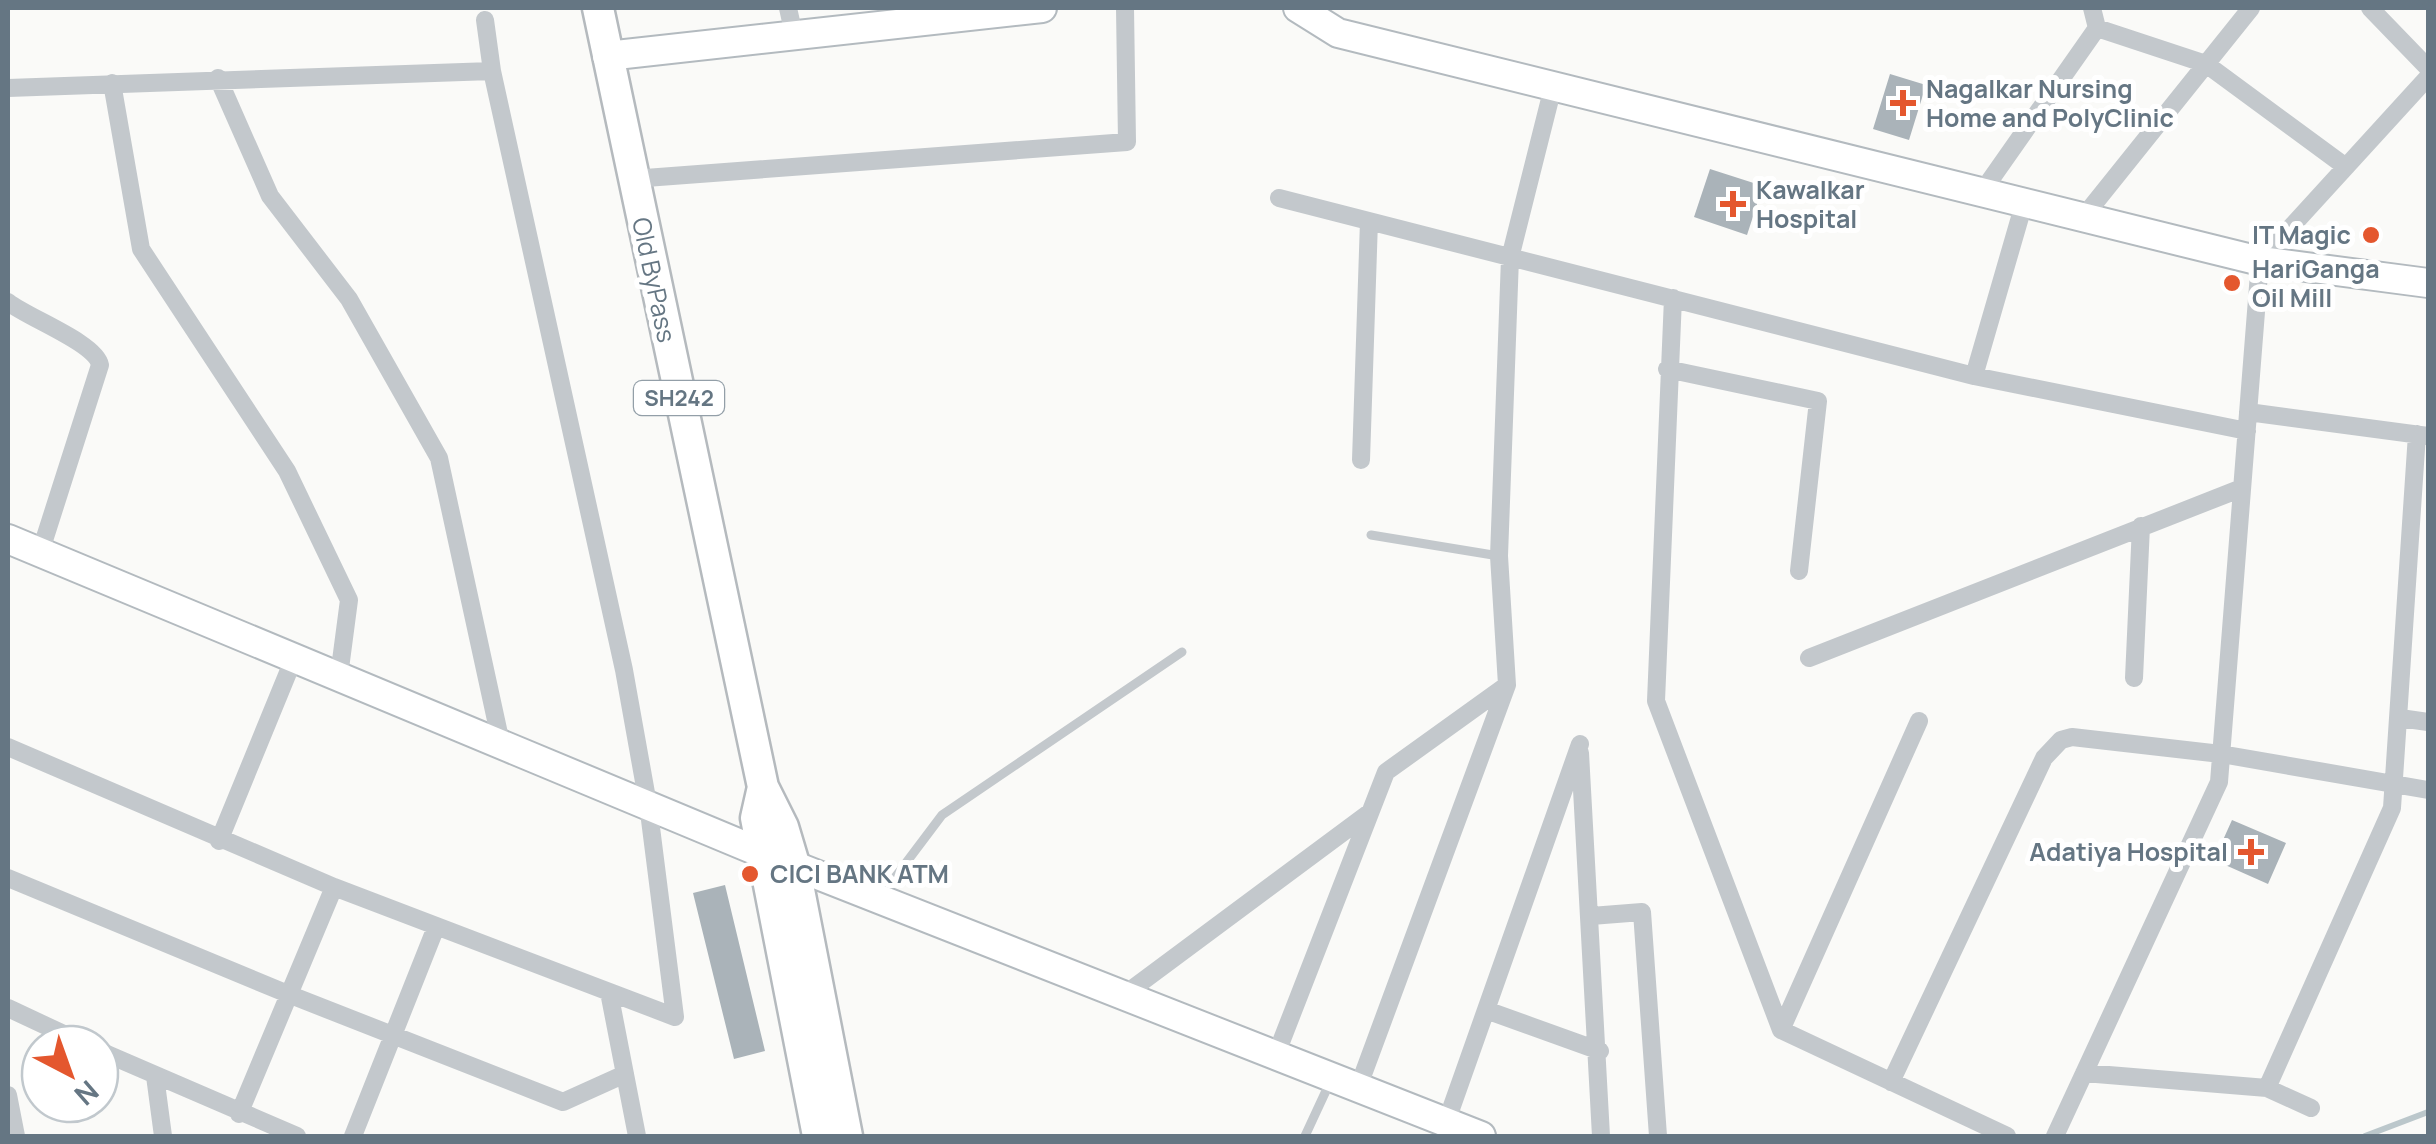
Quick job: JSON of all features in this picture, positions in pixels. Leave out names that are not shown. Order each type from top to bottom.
[{"type":"main road","name":"Old ByPass","points":[[598,8],[762,787],[794,864],[847,1136]]},
{"type":"main road","name":"Old ByPass","points":[[762,787],[756,818],[818,1136]]},
{"type":"street","points":[[607,56],[791,21],[1042,8]]},
{"type":"street","points":[[632,179],[1127,142],[1125,8]]},
{"type":"street","points":[[1298,8],[1338,33],[2260,260],[2428,283]]},
{"type":"street","points":[[1984,189],[2096,28],[2092,8]]},
{"type":"street","points":[[2084,215],[2251,8]]},
{"type":"street","points":[[2370,8],[2428,68]]},
{"type":"street","points":[[8,746],[219,841],[675,1017],[648,804],[624,670],[492,71],[485,20]]},
{"type":"street","points":[[2096,28],[2206,64],[2346,168]]},
{"type":"street","points":[[8,88],[492,71]]},
{"type":"street","points":[[218,78],[270,196],[349,299],[438,458],[501,743]]},
{"type":"street","points":[[112,83],[141,249],[288,471],[349,600],[338,676]]},
{"type":"street","points":[[1346,1083],[1508,684],[1500,556],[1510,258],[1553,86]]},
{"type":"street","points":[[2055,1136],[2218,782],[2260,260],[2425,86]]},
{"type":"street","points":[[1279,198],[1974,376],[2248,421],[2422,435],[2392,808],[2267,1088]]},
{"type":"street","points":[[1974,376],[2024,200]]},
{"type":"street","points":[[1361,460],[1369,221]]},
{"type":"street","points":[[1673,298],[1667,369],[1656,701],[1781,1030],[2006,1136]]},
{"type":"street","points":[[8,302],[33,320],[91,349],[100,365],[40,553]]},
{"type":"street","points":[[1667,369],[1818,400],[1799,571]]},
{"type":"street","points":[[1809,658],[2242,488]]},
{"type":"street","points":[[2134,678],[2141,526]]},
{"type":"street","points":[[8,539],[762,853],[1480,1136]]},
{"type":"street","points":[[2409,584],[2428,587]]},
{"type":"street","points":[[219,841],[294,658]]},
{"type":"street","points":[[1276,1055],[1386,772],[1508,684]]},
{"type":"street","points":[[2400,718],[2428,722]]},
{"type":"street","points":[[1781,1030],[1918,721]]},
{"type":"street","points":[[1892,1082],[2053,746],[2072,736],[2221,754],[2428,790]]},
{"type":"street","points":[[1446,1123],[1580,744],[1602,1136]]},
{"type":"street","points":[[1124,995],[1370,812]]},
{"type":"street","points":[[8,878],[563,1102],[625,1074]]},
{"type":"street","points":[[239,1114],[334,887]]},
{"type":"street","points":[[1591,916],[1642,912],[1658,1136]]},
{"type":"street","points":[[352,1136],[436,927]]},
{"type":"street","points":[[609,992],[637,1136]]},
{"type":"street","points":[[8,1008],[42,1024]]},
{"type":"street","points":[[1486,1010],[1600,1051]]},
{"type":"street","points":[[120,1060],[297,1136]]},
{"type":"street","points":[[2084,1073],[2267,1088],[2311,1108]]},
{"type":"street","points":[[155,1076],[163,1136]]},
{"type":"street","points":[[8,1096],[16,1136]]},
{"type":"lane","points":[[1371,536],[1500,556]]},
{"type":"lane","points":[[880,898],[942,815],[1182,652]]},
{"type":"lane","points":[[1306,1136],[1346,1083]]},
{"type":"building","points":[[1890,74],[1926,85],[1909,140],[1873,129]]},
{"type":"building","points":[[1710,169],[1763,186],[1747,235],[1694,217]]},
{"type":"building","points":[[2232,820],[2286,843],[2268,884],[2214,860]]},
{"type":"building","points":[[725,885],[765,1051],[734,1059],[693,893]]},
{"type":"waterway","points":[[2365,1136],[2428,1112]]},
{"type":"place","name":"Nagalkar Nursing Home and PolyClinic","points":[[1903,103]]},
{"type":"place","name":"Kawalkar Hospital","points":[[1733,204]]},
{"type":"place","name":"IT Magic","points":[[2371,235]]},
{"type":"place","name":"HariGanga Oil Mill","points":[[2232,283]]},
{"type":"place","name":"Adatiya Hospital","points":[[2251,852]]},
{"type":"place","name":"CICI BANK ATM","points":[[750,874]]}]
